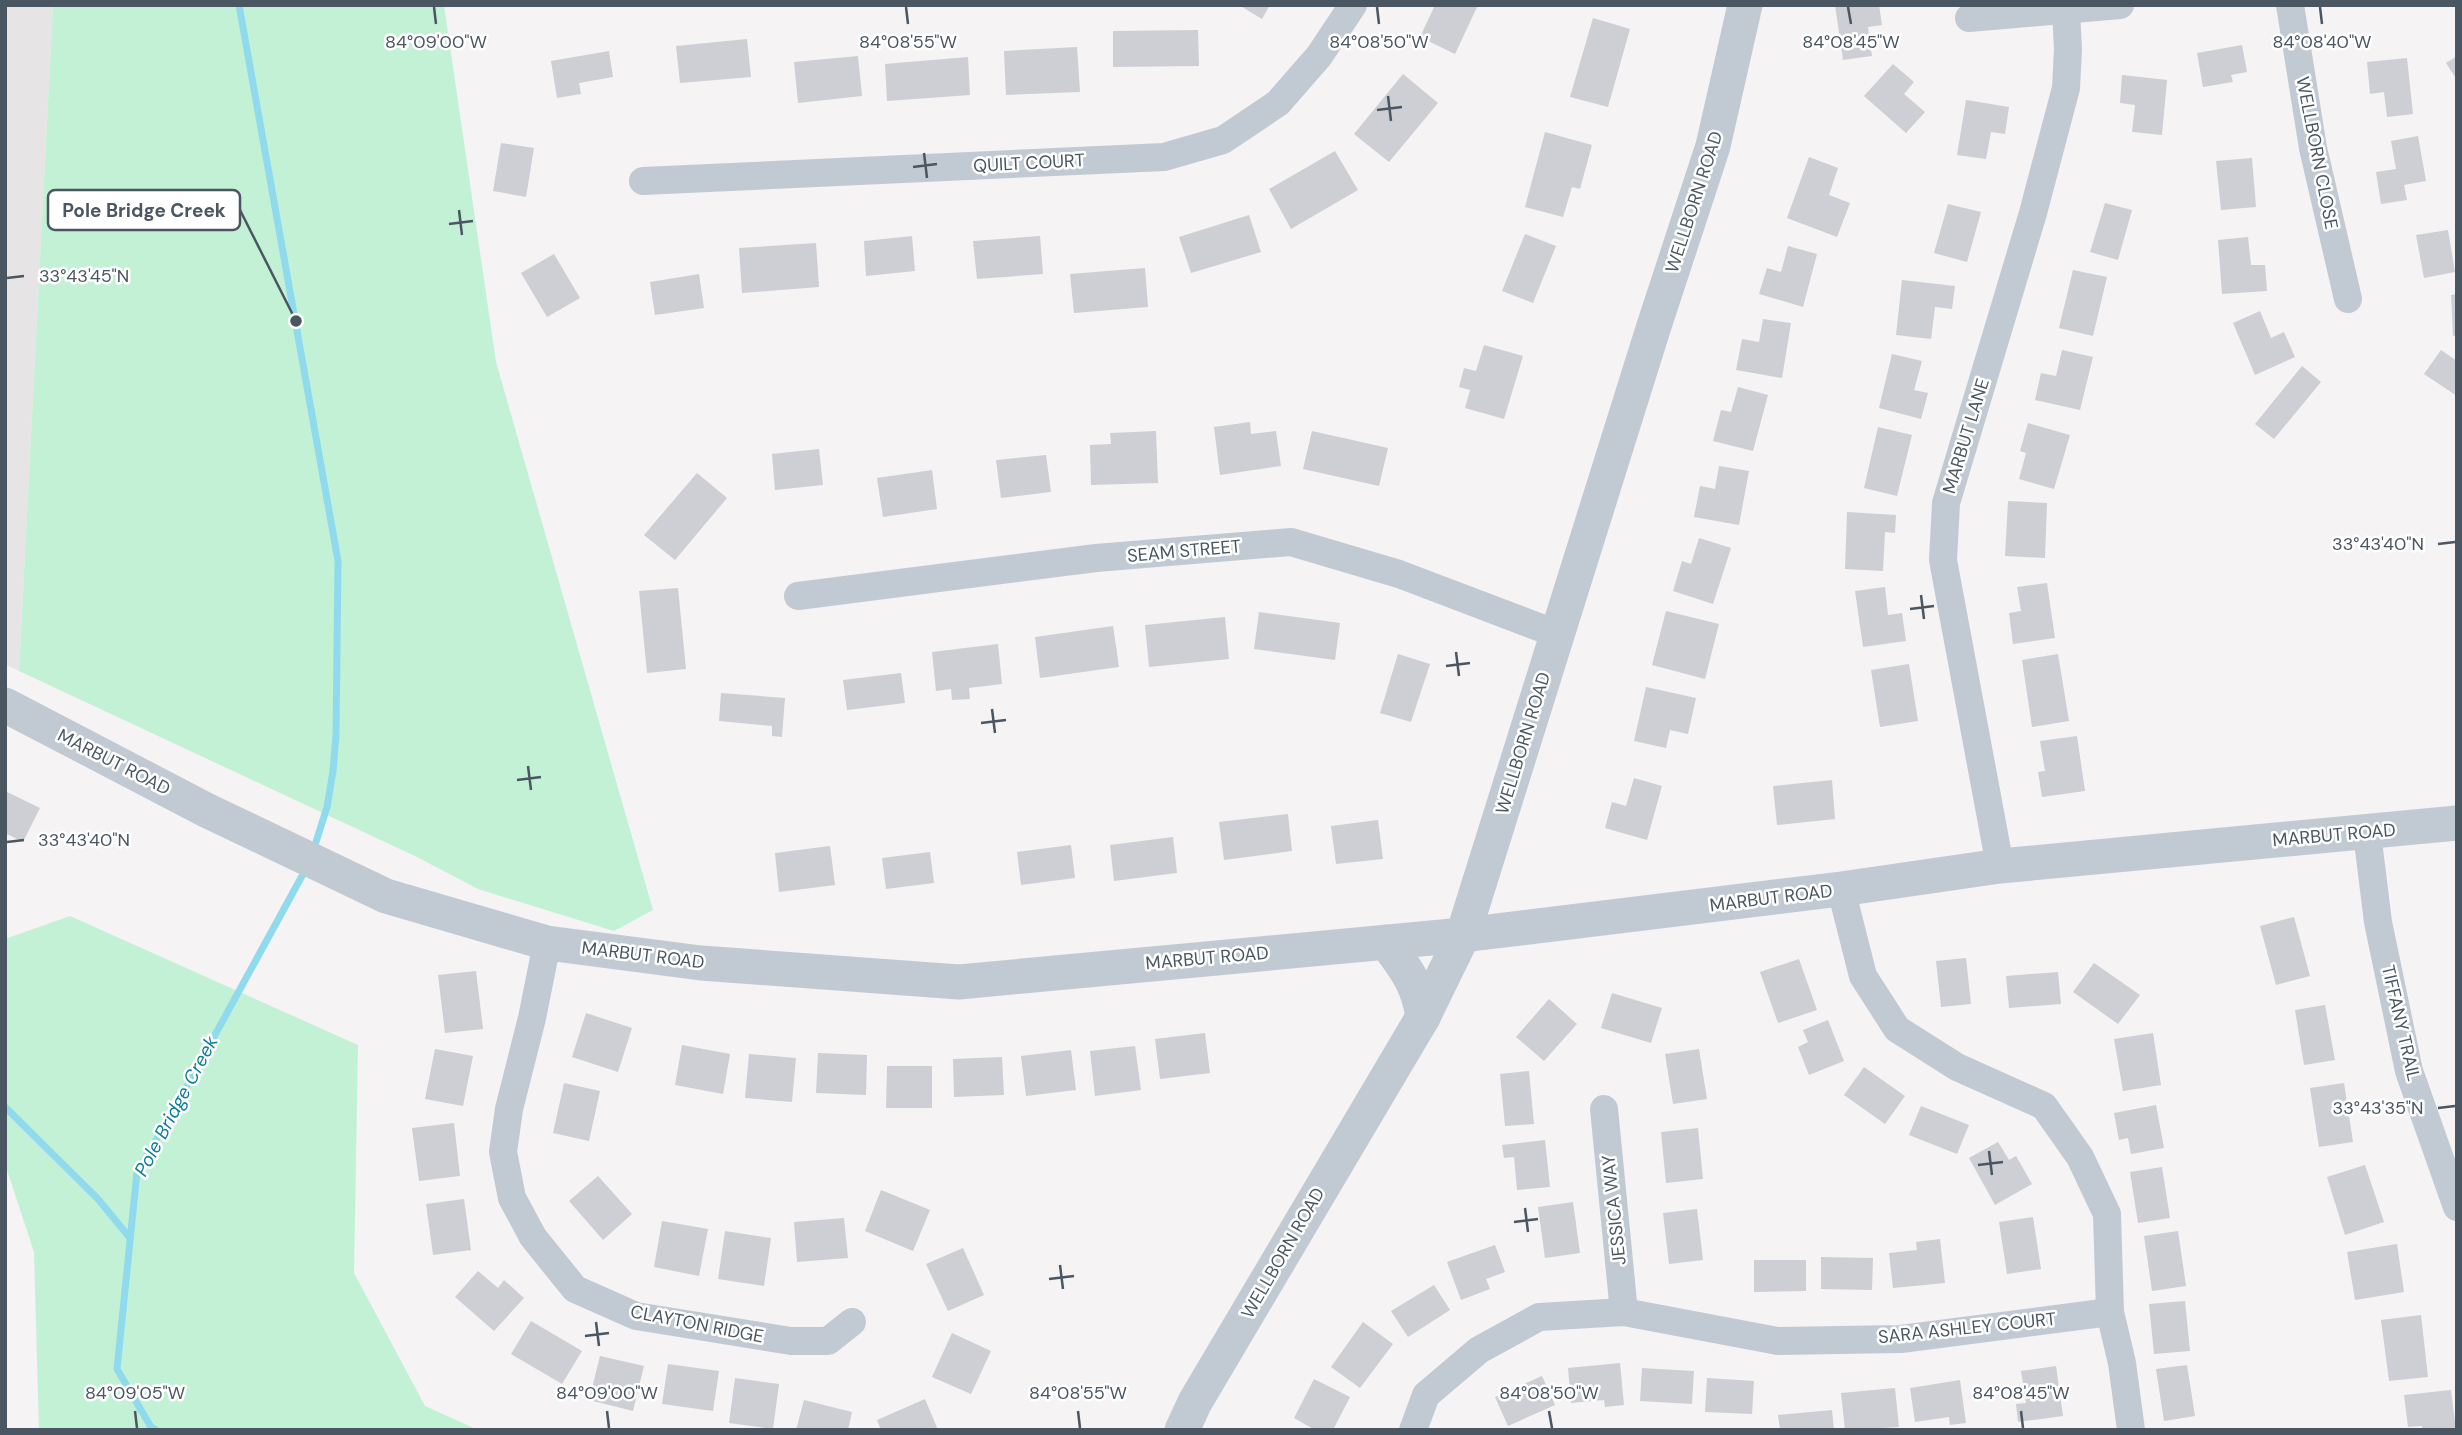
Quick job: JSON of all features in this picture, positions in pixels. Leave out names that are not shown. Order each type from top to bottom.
[{"type":"street","name":"QUILT COURT","points":[[643,181],[1164,157],[1223,140],[1278,103],[1319,56],[1353,5]]},
{"type":"street","name":"WELLBORN ROAD","points":[[1182,1430],[1209,1378],[1423,1017],[1463,935],[1713,146],[1745,5]]},
{"type":"street","points":[[1969,18],[2120,5]]},
{"type":"street","name":"WELLBORN CLOSE","points":[[2290,5],[2313,148],[2348,299]]},
{"type":"street","name":"MARBUT LANE","points":[[2000,866],[1943,560],[1946,503],[2033,213],[2066,88],[2066,11]]},
{"type":"street","name":"SEAM STREET","points":[[798,596],[1096,558],[1292,542],[1399,574],[1557,634]]},
{"type":"street","name":"MARBUT ROAD","points":[[5,705],[206,810],[386,896],[547,943],[701,963],[959,982],[1463,935],[1842,889],[2000,866],[2457,823]]},
{"type":"street","name":"TIFFANY TRAIL","points":[[2367,833],[2378,922],[2409,1071],[2457,1207]]},
{"type":"street","points":[[1842,889],[1863,976],[1897,1029],[1957,1067],[2044,1106],[2080,1157],[2107,1214],[2110,1312],[2122,1363],[2131,1430]]},
{"type":"street","points":[[1386,942],[1412,978],[1419,995],[1423,1017]]},
{"type":"street","name":"CLAYTON RIDGE","points":[[547,943],[532,1018],[509,1109],[503,1152],[512,1198],[533,1237],[575,1289],[636,1315],[791,1341],[828,1341],[852,1322]]},
{"type":"street","name":"JESSICA WAY","points":[[1604,1109],[1624,1312]]},
{"type":"street","name":"SARA ASHLEY COURT","points":[[1413,1430],[1426,1395],[1479,1350],[1539,1317],[1624,1312],[1778,1342],[1901,1339],[2110,1312]]},
{"type":"shaded area","points":[[5,5],[53,5],[19,671],[5,664]]},
{"type":"green space","points":[[53,5],[444,5],[496,362],[653,910],[614,931],[478,889],[417,857],[19,671]]},
{"type":"green space","points":[[70,916],[358,1045],[354,1273],[425,1406],[478,1430],[39,1430],[34,1252],[5,1164],[5,939]]},
{"type":"building","points":[[1239,5],[1270,5],[1262,19]]},
{"type":"building","points":[[1435,5],[1478,5],[1455,54],[1420,37]]},
{"type":"building","points":[[1835,5],[1879,5],[1882,25],[1868,27],[1872,56],[1843,60]]},
{"type":"building","points":[[1593,18],[1630,29],[1608,107],[1570,97]]},
{"type":"building","points":[[1198,30],[1199,66],[1113,67],[1113,31]]},
{"type":"building","points":[[747,39],[751,77],[680,83],[676,46]]},
{"type":"building","points":[[2242,45],[2247,72],[2231,75],[2233,82],[2203,87],[2197,53]]},
{"type":"building","points":[[1077,47],[1080,92],[1006,95],[1004,51]]},
{"type":"building","points":[[609,51],[613,77],[579,83],[581,94],[557,98],[551,61]]},
{"type":"building","points":[[858,56],[862,96],[798,103],[794,62]]},
{"type":"building","points":[[2457,56],[2457,80],[2446,63]]},
{"type":"building","points":[[968,57],[970,95],[887,101],[885,64]]},
{"type":"building","points":[[2407,58],[2413,114],[2387,117],[2384,92],[2370,94],[2367,62]]},
{"type":"building","points":[[1893,64],[1914,82],[1904,94],[1925,112],[1906,133],[1864,96]]},
{"type":"building","points":[[1403,74],[1438,103],[1389,162],[1354,134]]},
{"type":"building","points":[[2122,75],[2167,80],[2162,135],[2132,132],[2135,105],[2120,103]]},
{"type":"building","points":[[1966,100],[2009,107],[2005,134],[1991,132],[1986,159],[1957,155]]},
{"type":"building","points":[[1545,132],[1592,145],[1580,189],[1572,187],[1563,217],[1525,207]]},
{"type":"building","points":[[2418,136],[2426,181],[2404,185],[2407,200],[2381,204],[2376,172],[2396,169],[2391,141]]},
{"type":"building","points":[[501,143],[534,148],[526,197],[493,191]]},
{"type":"building","points":[[1335,151],[1358,190],[1291,229],[1269,189]]},
{"type":"building","points":[[1809,157],[1838,168],[1829,195],[1850,203],[1837,237],[1787,218]]},
{"type":"building","points":[[2252,158],[2256,207],[2221,210],[2216,161]]},
{"type":"building","points":[[2105,203],[2132,210],[2118,260],[2090,252]]},
{"type":"building","points":[[1948,204],[1981,212],[1967,262],[1934,253]]},
{"type":"building","points":[[1249,215],[1261,252],[1191,273],[1179,237]]},
{"type":"building","points":[[2448,230],[2455,272],[2424,278],[2416,235]]},
{"type":"building","points":[[1525,234],[1556,246],[1533,303],[1502,291]]},
{"type":"building","points":[[912,236],[915,271],[866,276],[864,241]]},
{"type":"building","points":[[1040,236],[1043,274],[977,279],[973,241]]},
{"type":"building","points":[[2248,237],[2251,265],[2265,265],[2267,291],[2222,294],[2218,240]]},
{"type":"building","points":[[816,243],[819,287],[742,293],[739,248]]},
{"type":"building","points":[[1788,246],[1817,254],[1803,307],[1759,294],[1767,268],[1781,272]]},
{"type":"building","points":[[554,254],[580,298],[547,317],[521,273]]},
{"type":"building","points":[[1145,268],[1148,307],[1074,313],[1070,274]]},
{"type":"building","points":[[2073,270],[2107,277],[2093,336],[2059,328]]},
{"type":"building","points":[[699,274],[704,308],[655,315],[650,282]]},
{"type":"building","points":[[1902,280],[1955,286],[1952,309],[1935,307],[1931,339],[1896,335]]},
{"type":"building","points":[[2457,294],[2457,335],[2453,336],[2451,295]]},
{"type":"building","points":[[2260,311],[2271,338],[2284,332],[2295,357],[2255,375],[2233,323]]},
{"type":"building","points":[[1763,319],[1791,323],[1782,378],[1736,370],[1742,339],[1759,342]]},
{"type":"building","points":[[1484,345],[1523,356],[1504,419],[1465,408],[1470,390],[1459,387],[1464,368],[1476,371]]},
{"type":"building","points":[[2062,350],[2093,357],[2080,410],[2035,400],[2041,373],[2056,376]]},
{"type":"building","points":[[2441,350],[2457,361],[2457,396],[2424,374]]},
{"type":"building","points":[[1892,354],[1922,361],[1914,390],[1928,393],[1921,419],[1879,408]]},
{"type":"building","points":[[2302,366],[2321,382],[2274,439],[2255,424]]},
{"type":"building","points":[[1738,387],[1768,395],[1753,451],[1713,441],[1721,410],[1731,412]]},
{"type":"building","points":[[1250,422],[1251,434],[1276,431],[1281,466],[1220,475],[1214,427]]},
{"type":"building","points":[[2028,423],[2070,435],[2054,489],[2019,479],[2026,453],[2020,451]]},
{"type":"building","points":[[1878,427],[1912,435],[1897,496],[1864,488]]},
{"type":"building","points":[[1156,431],[1158,483],[1091,485],[1090,445],[1111,444],[1110,433]]},
{"type":"building","points":[[1312,431],[1388,448],[1379,486],[1303,469]]},
{"type":"building","points":[[819,449],[823,485],[775,490],[772,454]]},
{"type":"building","points":[[1046,455],[1051,492],[1001,498],[996,460]]},
{"type":"building","points":[[1719,466],[1749,471],[1739,525],[1694,517],[1700,486],[1715,489]]},
{"type":"building","points":[[932,470],[937,509],[883,517],[877,478]]},
{"type":"building","points":[[697,473],[727,498],[675,560],[644,535]]},
{"type":"building","points":[[2008,501],[2047,503],[2045,558],[2005,556]]},
{"type":"building","points":[[1847,512],[1896,515],[1895,533],[1885,532],[1883,571],[1845,569]]},
{"type":"building","points":[[1699,538],[1731,548],[1713,604],[1673,591],[1682,561],[1691,564]]},
{"type":"building","points":[[2047,583],[2055,638],[2013,644],[2009,613],[2021,611],[2017,587]]},
{"type":"building","points":[[1885,587],[1888,615],[1902,613],[1906,641],[1863,647],[1855,591]]},
{"type":"building","points":[[678,588],[686,669],[647,673],[639,591]]},
{"type":"building","points":[[1666,611],[1719,624],[1705,679],[1652,665]]},
{"type":"building","points":[[1259,612],[1340,623],[1335,660],[1254,649]]},
{"type":"building","points":[[1225,617],[1229,659],[1149,667],[1145,625]]},
{"type":"building","points":[[1113,626],[1119,667],[1040,678],[1035,637]]},
{"type":"building","points":[[998,644],[1002,684],[969,688],[970,699],[952,700],[951,689],[936,691],[932,652]]},
{"type":"building","points":[[1398,654],[1430,664],[1411,722],[1380,713]]},
{"type":"building","points":[[2058,654],[2069,721],[2032,727],[2022,660]]},
{"type":"building","points":[[1909,664],[1918,721],[1880,727],[1871,670]]},
{"type":"building","points":[[901,673],[905,703],[847,710],[843,680]]},
{"type":"building","points":[[1646,687],[1696,698],[1688,734],[1670,730],[1666,748],[1634,741]]},
{"type":"building","points":[[721,693],[785,698],[782,737],[772,736],[772,726],[719,721]]},
{"type":"building","points":[[2077,736],[2085,791],[2042,797],[2038,772],[2045,771],[2040,741]]},
{"type":"building","points":[[1634,778],[1662,786],[1647,840],[1605,828],[1612,802],[1626,806]]},
{"type":"building","points":[[1832,780],[1835,819],[1777,825],[1773,786]]},
{"type":"building","points":[[5,791],[40,808],[23,842],[5,833]]},
{"type":"building","points":[[1288,814],[1292,851],[1224,860],[1219,822]]},
{"type":"building","points":[[1378,820],[1383,859],[1336,864],[1331,826]]},
{"type":"building","points":[[1173,837],[1177,873],[1114,881],[1110,845]]},
{"type":"building","points":[[1071,845],[1075,878],[1021,885],[1017,852]]},
{"type":"building","points":[[830,846],[835,885],[779,892],[775,853]]},
{"type":"building","points":[[930,852],[934,883],[886,889],[882,858]]},
{"type":"building","points":[[2294,917],[2310,976],[2276,985],[2260,926]]},
{"type":"building","points":[[1966,958],[1971,1004],[1941,1007],[1936,961]]},
{"type":"building","points":[[1799,959],[1817,1010],[1778,1023],[1760,972]]},
{"type":"building","points":[[2094,963],[2140,995],[2118,1024],[2073,992]]},
{"type":"building","points":[[476,971],[483,1029],[445,1033],[438,975]]},
{"type":"building","points":[[2058,972],[2061,1004],[2009,1008],[2006,976]]},
{"type":"building","points":[[1612,993],[1662,1008],[1651,1043],[1601,1028]]},
{"type":"building","points":[[1549,999],[1577,1024],[1544,1061],[1516,1037]]},
{"type":"building","points":[[2325,1005],[2335,1060],[2304,1065],[2295,1010]]},
{"type":"building","points":[[586,1013],[632,1028],[618,1072],[572,1057]]},
{"type":"building","points":[[1828,1020],[1844,1061],[1809,1075],[1798,1047],[1808,1042],[1803,1030]]},
{"type":"building","points":[[1205,1033],[1210,1073],[1160,1079],[1155,1039]]},
{"type":"building","points":[[2153,1033],[2161,1085],[2123,1091],[2114,1039]]},
{"type":"building","points":[[682,1045],[730,1054],[723,1094],[675,1085]]},
{"type":"building","points":[[1135,1046],[1141,1090],[1095,1096],[1090,1051]]},
{"type":"building","points":[[435,1049],[473,1056],[463,1106],[425,1099]]},
{"type":"building","points":[[1699,1049],[1707,1099],[1673,1104],[1665,1054]]},
{"type":"building","points":[[1071,1050],[1076,1090],[1026,1096],[1021,1056]]},
{"type":"building","points":[[818,1053],[867,1055],[866,1095],[816,1093]]},
{"type":"building","points":[[749,1054],[796,1058],[792,1102],[745,1098]]},
{"type":"building","points":[[1002,1057],[1004,1095],[954,1097],[953,1059]]},
{"type":"building","points":[[887,1066],[932,1066],[932,1108],[886,1108]]},
{"type":"building","points":[[1864,1067],[1905,1096],[1885,1124],[1844,1095]]},
{"type":"building","points":[[1529,1071],[1534,1124],[1505,1126],[1500,1074]]},
{"type":"building","points":[[564,1083],[600,1091],[589,1141],[553,1133]]},
{"type":"building","points":[[2344,1083],[2353,1142],[2319,1147],[2310,1088]]},
{"type":"building","points":[[2156,1105],[2164,1148],[2131,1154],[2128,1138],[2119,1140],[2114,1113]]},
{"type":"building","points":[[1921,1106],[1969,1125],[1957,1154],[1909,1135]]},
{"type":"building","points":[[454,1123],[460,1176],[419,1181],[412,1128]]},
{"type":"building","points":[[1698,1128],[1703,1179],[1666,1183],[1661,1132]]},
{"type":"building","points":[[1545,1140],[1550,1187],[1517,1190],[1514,1157],[1504,1158],[1502,1145]]},
{"type":"building","points":[[1998,1142],[2009,1160],[2016,1156],[2032,1184],[1995,1205],[1969,1158]]},
{"type":"building","points":[[2365,1165],[2384,1222],[2345,1235],[2327,1177]]},
{"type":"building","points":[[2162,1167],[2170,1218],[2138,1223],[2130,1172]]},
{"type":"building","points":[[598,1176],[632,1214],[603,1240],[569,1201]]},
{"type":"building","points":[[881,1190],[930,1210],[913,1251],[865,1231]]},
{"type":"building","points":[[464,1199],[471,1250],[433,1255],[426,1204]]},
{"type":"building","points":[[1573,1202],[1580,1253],[1545,1258],[1538,1207]]},
{"type":"building","points":[[1697,1209],[1703,1260],[1669,1264],[1663,1213]]},
{"type":"building","points":[[2033,1217],[2041,1269],[2007,1274],[1999,1222]]},
{"type":"building","points":[[844,1218],[848,1258],[797,1262],[794,1222]]},
{"type":"building","points":[[662,1221],[708,1229],[699,1276],[654,1267]]},
{"type":"building","points":[[725,1231],[771,1238],[764,1286],[718,1279]]},
{"type":"building","points":[[2178,1231],[2186,1286],[2152,1291],[2144,1236]]},
{"type":"building","points":[[1940,1239],[1945,1283],[1893,1288],[1889,1253],[1917,1250],[1916,1242]]},
{"type":"building","points":[[2397,1244],[2404,1292],[2355,1300],[2347,1252]]},
{"type":"building","points":[[1495,1245],[1505,1272],[1486,1279],[1490,1289],[1461,1300],[1447,1262]]},
{"type":"building","points":[[963,1248],[984,1295],[948,1311],[926,1264]]},
{"type":"building","points":[[1821,1257],[1873,1258],[1872,1290],[1821,1289]]},
{"type":"building","points":[[1754,1260],[1806,1260],[1806,1291],[1754,1292]]},
{"type":"building","points":[[478,1271],[498,1288],[504,1280],[524,1298],[494,1331],[455,1297]]},
{"type":"building","points":[[1434,1285],[1450,1310],[1408,1337],[1391,1311]]},
{"type":"building","points":[[2185,1301],[2190,1351],[2154,1354],[2149,1304]]},
{"type":"building","points":[[2421,1315],[2428,1377],[2389,1381],[2381,1320]]},
{"type":"building","points":[[531,1321],[582,1351],[562,1384],[511,1354]]},
{"type":"building","points":[[1363,1322],[1393,1344],[1360,1388],[1331,1367]]},
{"type":"building","points":[[952,1333],[991,1351],[971,1394],[932,1377]]},
{"type":"building","points":[[600,1356],[644,1366],[633,1411],[589,1400]]},
{"type":"building","points":[[1620,1363],[1624,1405],[1605,1407],[1604,1400],[1571,1403],[1568,1368]]},
{"type":"building","points":[[668,1364],[719,1371],[713,1411],[662,1404]]},
{"type":"building","points":[[2187,1365],[2195,1416],[2164,1421],[2156,1369]]},
{"type":"building","points":[[2056,1366],[2063,1416],[2018,1422],[2016,1404],[2026,1403],[2021,1371]]},
{"type":"building","points":[[1642,1368],[1694,1371],[1692,1404],[1640,1401]]},
{"type":"building","points":[[1542,1376],[1555,1405],[1508,1426],[1495,1397]]},
{"type":"building","points":[[735,1378],[779,1384],[773,1429],[729,1423]]},
{"type":"building","points":[[1707,1378],[1754,1381],[1752,1414],[1705,1412]]},
{"type":"building","points":[[1314,1379],[1350,1397],[1333,1430],[1315,1430],[1294,1418]]},
{"type":"building","points":[[1960,1380],[1966,1423],[1950,1425],[1949,1417],[1915,1422],[1910,1388]]},
{"type":"building","points":[[1895,1388],[1899,1427],[1845,1430],[1841,1393]]},
{"type":"building","points":[[2451,1390],[2456,1430],[2422,1430],[2422,1426],[2408,1427],[2404,1395]]},
{"type":"building","points":[[925,1399],[938,1430],[881,1430],[877,1420]]},
{"type":"building","points":[[804,1400],[852,1412],[848,1430],[796,1430]]},
{"type":"building","points":[[1832,1410],[1834,1430],[1780,1430],[1778,1415]]},
{"type":"waterway","name":"Pole Bridge Creek","points":[[239,5],[338,561],[336,735],[327,807],[316,842]]},
{"type":"waterway","name":"Pole Bridge Creek","points":[[156,1430],[151,1427],[117,1369],[137,1172],[302,876]]},
{"type":"waterway","points":[[5,1107],[98,1199],[130,1238]]},
{"type":"place","name":"Pole Bridge Creek","points":[[296,321]]}]
